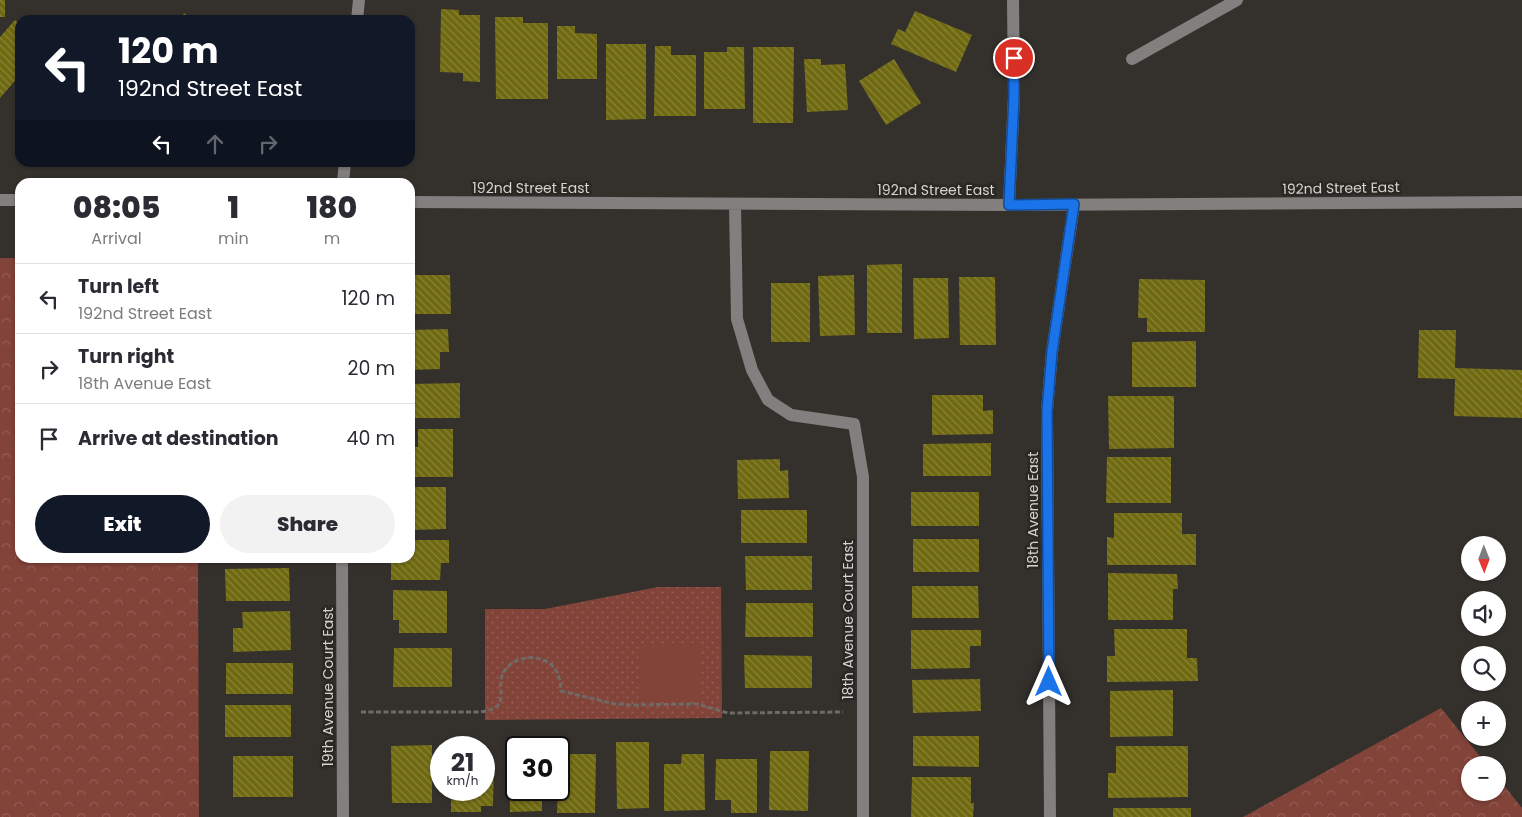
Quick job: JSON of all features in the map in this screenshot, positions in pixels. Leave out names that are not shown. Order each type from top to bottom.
[{"type":"street","points":[[358,15],[359,0]]},
{"type":"street","points":[[1009,205],[1014,96],[1013,0]]},
{"type":"street","points":[[1132,59],[1237,0]]},
{"type":"street","points":[[0,200],[15,200]]},
{"type":"street","name":"192nd Street East","points":[[415,202],[1009,205],[1522,202]]},
{"type":"street","name":"18th Avenue Court East","points":[[734,204],[737,319],[752,370],[768,400],[791,415],[854,424],[863,478],[863,817]]},
{"type":"street","name":"18th Avenue East","points":[[1050,817],[1047,411],[1052,352],[1074,204]]},
{"type":"street","name":"19th Avenue Court East","points":[[342,563],[343,817]]},
{"type":"path","points":[[343,712],[490,711],[499,705],[501,700],[500,683],[506,668],[522,658],[533,657],[551,664],[560,679],[561,691],[615,704],[697,704],[728,713],[863,711]]},
{"type":"green space","points":[[0,258],[15,258],[15,563],[198,563],[199,817],[0,817]]},
{"type":"green space","points":[[658,587],[721,587],[722,718],[485,720],[485,609],[545,609]]},
{"type":"green space","points":[[701,643],[701,701],[640,702],[639,644]]},
{"type":"green space","points":[[1441,708],[1461,733],[1461,746],[1472,746],[1480,756],[1461,756],[1461,801],[1506,801],[1506,788],[1522,808],[1522,817],[1243,817]]},
{"type":"building","points":[[0,0],[5,0],[5,17],[0,17]]},
{"type":"building","points":[[441,9],[459,10],[459,15],[480,15],[480,82],[463,81],[463,73],[440,72]]},
{"type":"building","points":[[915,11],[972,35],[956,72],[891,44],[898,29],[905,32]]},
{"type":"building","points":[[495,17],[523,17],[523,23],[548,23],[548,99],[496,99]]},
{"type":"building","points":[[15,20],[15,81],[0,98],[0,37]]},
{"type":"building","points":[[557,26],[575,26],[575,33],[597,34],[597,79],[557,79]]},
{"type":"building","points":[[606,44],[646,44],[646,119],[606,120]]},
{"type":"building","points":[[655,46],[671,46],[671,55],[696,55],[696,116],[654,116]]},
{"type":"building","points":[[727,47],[744,47],[745,109],[704,109],[704,52],[727,52]]},
{"type":"building","points":[[753,47],[794,47],[793,123],[753,123]]},
{"type":"building","points":[[804,59],[821,59],[821,65],[845,64],[848,110],[807,112]]},
{"type":"building","points":[[894,59],[921,103],[886,125],[859,81]]},
{"type":"building","points":[[902,264],[902,333],[867,333],[867,265]]},
{"type":"building","points":[[415,275],[450,275],[451,314],[415,314]]},
{"type":"building","points":[[854,275],[855,335],[820,336],[818,276]]},
{"type":"building","points":[[959,277],[995,277],[996,345],[960,345]]},
{"type":"building","points":[[913,278],[948,278],[949,338],[914,339]]},
{"type":"building","points":[[1139,279],[1205,280],[1205,332],[1147,332],[1147,318],[1138,318]]},
{"type":"building","points":[[771,283],[810,283],[810,342],[771,342]]},
{"type":"building","points":[[448,329],[449,352],[440,352],[440,369],[415,370],[415,330]]},
{"type":"building","points":[[1419,330],[1456,330],[1455,368],[1522,370],[1522,418],[1454,416],[1455,379],[1418,378]]},
{"type":"building","points":[[1196,341],[1196,387],[1132,387],[1132,342]]},
{"type":"building","points":[[460,383],[460,418],[415,418],[415,384]]},
{"type":"building","points":[[932,395],[983,395],[983,411],[993,410],[993,434],[932,435]]},
{"type":"building","points":[[1108,396],[1174,396],[1174,448],[1109,449]]},
{"type":"building","points":[[418,429],[453,429],[453,477],[415,477],[415,447],[418,447]]},
{"type":"building","points":[[991,443],[991,476],[923,476],[923,444]]},
{"type":"building","points":[[1107,457],[1171,457],[1171,503],[1106,503]]},
{"type":"building","points":[[780,459],[780,471],[788,470],[789,498],[738,499],[737,460]]},
{"type":"building","points":[[415,487],[446,487],[446,529],[415,530]]},
{"type":"building","points":[[911,492],[979,492],[979,526],[911,526]]},
{"type":"building","points":[[741,510],[807,510],[807,543],[741,543]]},
{"type":"building","points":[[1114,513],[1182,513],[1182,534],[1196,534],[1196,565],[1107,565],[1107,537],[1114,538]]},
{"type":"building","points":[[913,539],[979,539],[979,572],[913,572]]},
{"type":"building","points":[[415,540],[449,540],[449,563],[441,563],[440,580],[391,580],[391,563],[415,563]]},
{"type":"building","points":[[745,556],[812,556],[812,590],[746,590]]},
{"type":"building","points":[[289,568],[290,601],[226,601],[225,569]]},
{"type":"building","points":[[1108,573],[1177,574],[1178,589],[1173,589],[1173,620],[1108,620]]},
{"type":"building","points":[[912,586],[978,586],[979,618],[912,618]]},
{"type":"building","points":[[393,590],[447,591],[447,633],[399,633],[399,620],[393,620]]},
{"type":"building","points":[[746,603],[813,603],[813,637],[745,637]]},
{"type":"building","points":[[290,611],[291,650],[233,652],[233,628],[243,628],[242,612]]},
{"type":"building","points":[[1114,629],[1187,629],[1187,658],[1197,658],[1198,681],[1107,682],[1107,656],[1115,656]]},
{"type":"building","points":[[911,630],[981,630],[981,646],[970,646],[970,668],[911,669]]},
{"type":"building","points":[[394,648],[452,648],[452,687],[393,687]]},
{"type":"building","points":[[744,655],[812,656],[812,688],[745,688]]},
{"type":"building","points":[[226,663],[293,663],[293,694],[226,694]]},
{"type":"building","points":[[980,679],[981,711],[913,713],[912,680]]},
{"type":"building","points":[[1173,690],[1173,736],[1110,737],[1110,691]]},
{"type":"building","points":[[225,705],[291,705],[291,737],[225,737]]},
{"type":"building","points":[[913,736],[979,736],[979,767],[913,766]]},
{"type":"building","points":[[616,742],[649,742],[649,808],[617,809]]},
{"type":"building","points":[[430,745],[430,801],[432,803],[392,803],[391,746]]},
{"type":"building","points":[[1116,746],[1188,746],[1188,797],[1108,798],[1108,773],[1116,773]]},
{"type":"building","points":[[770,751],[809,751],[808,811],[769,810]]},
{"type":"building","points":[[570,754],[596,754],[595,813],[557,813],[557,801],[570,801]]},
{"type":"building","points":[[682,754],[704,754],[705,810],[664,811],[664,764],[681,764]]},
{"type":"building","points":[[233,756],[293,756],[293,797],[233,797]]},
{"type":"building","points":[[716,759],[757,759],[757,813],[731,813],[731,800],[715,800]]},
{"type":"building","points":[[912,777],[971,777],[971,803],[974,803],[973,817],[911,817]]},
{"type":"building","points":[[451,801],[493,801],[493,806],[481,806],[481,812],[451,812]]},
{"type":"building","points":[[510,801],[542,801],[542,811],[510,812]]},
{"type":"building","points":[[1113,808],[1191,808],[1191,817],[1113,817]]},
{"type":"route","points":[[1014,58],[1012,161],[1009,205],[1074,204],[1052,352],[1047,411],[1049,682]]}]
